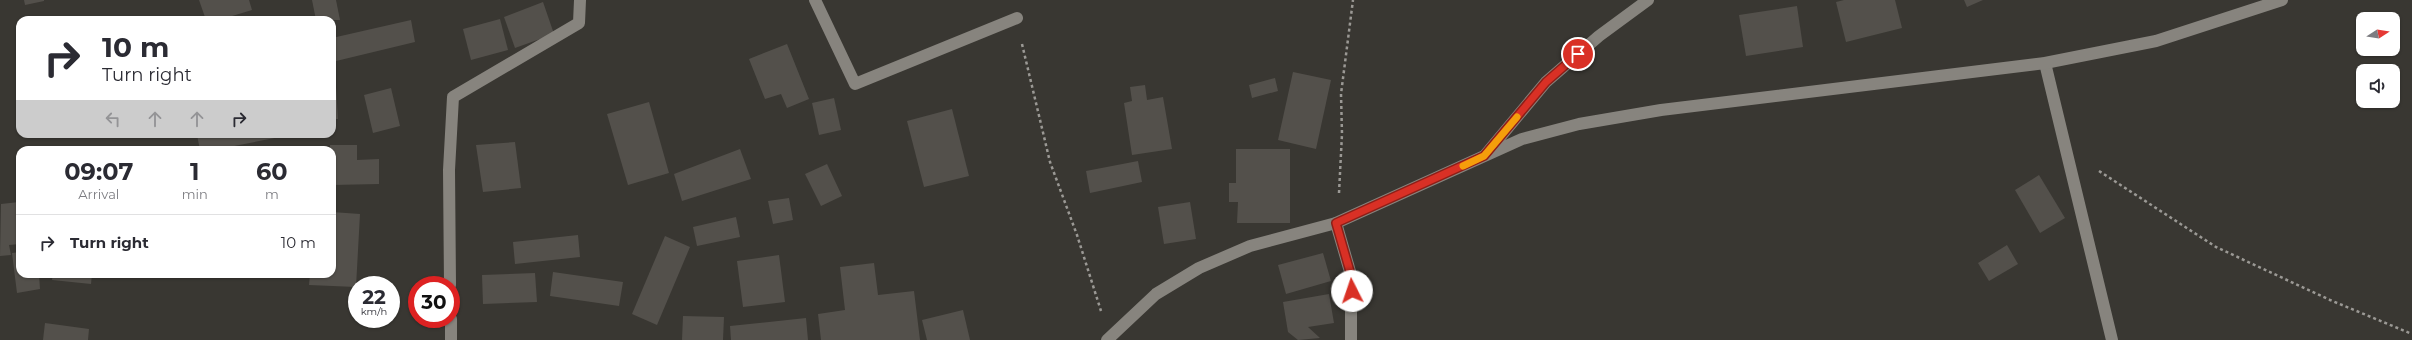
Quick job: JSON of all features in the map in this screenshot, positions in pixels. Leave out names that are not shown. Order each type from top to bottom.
[{"type":"street","points":[[450,276],[449,170],[453,97],[579,24],[580,0]]},
{"type":"street","points":[[815,0],[855,84],[1017,18]]},
{"type":"street","points":[[1484,156],[1546,82],[1599,36],[1648,0]]},
{"type":"street","points":[[1109,338],[1156,294],[1199,268],[1250,246],[1336,223],[1484,156],[1530,137],[1579,124],[1661,110],[2045,62],[2156,41],[2282,0]]},
{"type":"street","points":[[2045,62],[2112,340]]},
{"type":"street","points":[[1336,223],[1351,275],[1351,340]]},
{"type":"street","points":[[451,328],[451,340]]},
{"type":"path","points":[[1336,223],[1342,134],[1341,94],[1353,0]]},
{"type":"path","points":[[1017,18],[1029,81],[1050,162],[1077,235],[1109,338]]},
{"type":"path","points":[[2066,150],[2216,247],[2330,300],[2412,334]]},
{"type":"building","points":[[24,0],[44,0],[44,1],[25,5]]},
{"type":"building","points":[[199,0],[249,0],[252,10],[232,16],[205,16]]},
{"type":"building","points":[[312,0],[336,0],[340,20],[336,20],[336,16],[315,16]]},
{"type":"building","points":[[1844,0],[1895,0],[1902,28],[1846,42],[1836,2]]},
{"type":"building","points":[[1964,0],[1983,0],[1967,7]]},
{"type":"building","points":[[543,2],[554,34],[515,48],[504,17]]},
{"type":"building","points":[[1797,6],[1803,47],[1746,56],[1739,15]]},
{"type":"building","points":[[500,19],[508,50],[471,60],[463,29]]},
{"type":"building","points":[[411,20],[415,42],[336,61],[336,37]]},
{"type":"building","points":[[787,44],[809,99],[787,108],[781,94],[765,99],[749,59]]},
{"type":"building","points":[[1293,72],[1331,80],[1316,149],[1278,140]]},
{"type":"building","points":[[1275,78],[1278,91],[1252,98],[1249,85]]},
{"type":"building","points":[[1145,85],[1147,100],[1163,97],[1172,149],[1132,155],[1124,103],[1132,101],[1130,87]]},
{"type":"building","points":[[336,87],[338,119],[336,119]]},
{"type":"building","points":[[391,88],[400,126],[373,133],[364,95]]},
{"type":"building","points":[[834,98],[841,130],[819,135],[812,103]]},
{"type":"building","points":[[649,102],[669,173],[628,185],[607,114]]},
{"type":"building","points":[[952,109],[969,176],[924,187],[907,121]]},
{"type":"building","points":[[198,138],[275,138],[234,146],[199,146]]},
{"type":"building","points":[[515,142],[521,188],[483,192],[476,145]]},
{"type":"building","points":[[357,145],[357,160],[379,159],[379,184],[336,185],[336,146],[330,146]]},
{"type":"building","points":[[740,149],[751,179],[682,201],[674,174]]},
{"type":"building","points":[[1236,149],[1290,149],[1290,223],[1237,223],[1238,202],[1229,202],[1229,183],[1236,183]]},
{"type":"building","points":[[1138,161],[1142,182],[1090,193],[1086,171]]},
{"type":"building","points":[[827,164],[842,196],[821,206],[805,174]]},
{"type":"building","points":[[2039,175],[2065,218],[2040,233],[2015,190]]},
{"type":"building","points":[[789,198],[793,220],[773,224],[768,201]]},
{"type":"building","points":[[16,202],[16,244],[9,245],[11,255],[0,256],[1,204]]},
{"type":"building","points":[[1190,202],[1196,239],[1164,244],[1158,207]]},
{"type":"building","points":[[336,212],[360,214],[357,276],[348,276],[348,287],[309,285],[310,278],[336,278]]},
{"type":"building","points":[[736,217],[740,237],[697,246],[693,227]]},
{"type":"building","points":[[578,235],[580,257],[515,264],[513,242]]},
{"type":"building","points":[[665,236],[690,247],[657,325],[632,314]]},
{"type":"building","points":[[2007,245],[2018,264],[1989,281],[1978,263]]},
{"type":"building","points":[[16,252],[16,278],[39,278],[40,289],[17,293],[12,253]]},
{"type":"building","points":[[1323,253],[1331,281],[1286,294],[1278,265]]},
{"type":"building","points":[[779,255],[785,302],[743,307],[737,261]]},
{"type":"building","points":[[874,263],[878,295],[914,291],[920,340],[821,340],[818,314],[845,310],[840,267]]},
{"type":"building","points":[[553,272],[623,282],[619,306],[550,296]]},
{"type":"building","points":[[535,273],[537,302],[483,304],[482,275]]},
{"type":"building","points":[[52,278],[92,278],[91,284],[52,280]]},
{"type":"building","points":[[1329,294],[1334,323],[1308,327],[1320,338],[1298,340],[1288,332],[1283,302]]},
{"type":"building","points":[[963,310],[970,340],[927,340],[922,320]]},
{"type":"building","points":[[683,316],[724,317],[723,340],[682,340]]},
{"type":"building","points":[[806,318],[808,340],[731,340],[730,326]]},
{"type":"building","points":[[45,323],[89,329],[88,340],[43,340]]},
{"type":"slow traffic","points":[[1463,166],[1484,156],[1517,117]]},
{"type":"route","points":[[1352,291],[1351,275],[1336,223],[1484,156],[1546,82],[1578,54]]}]
